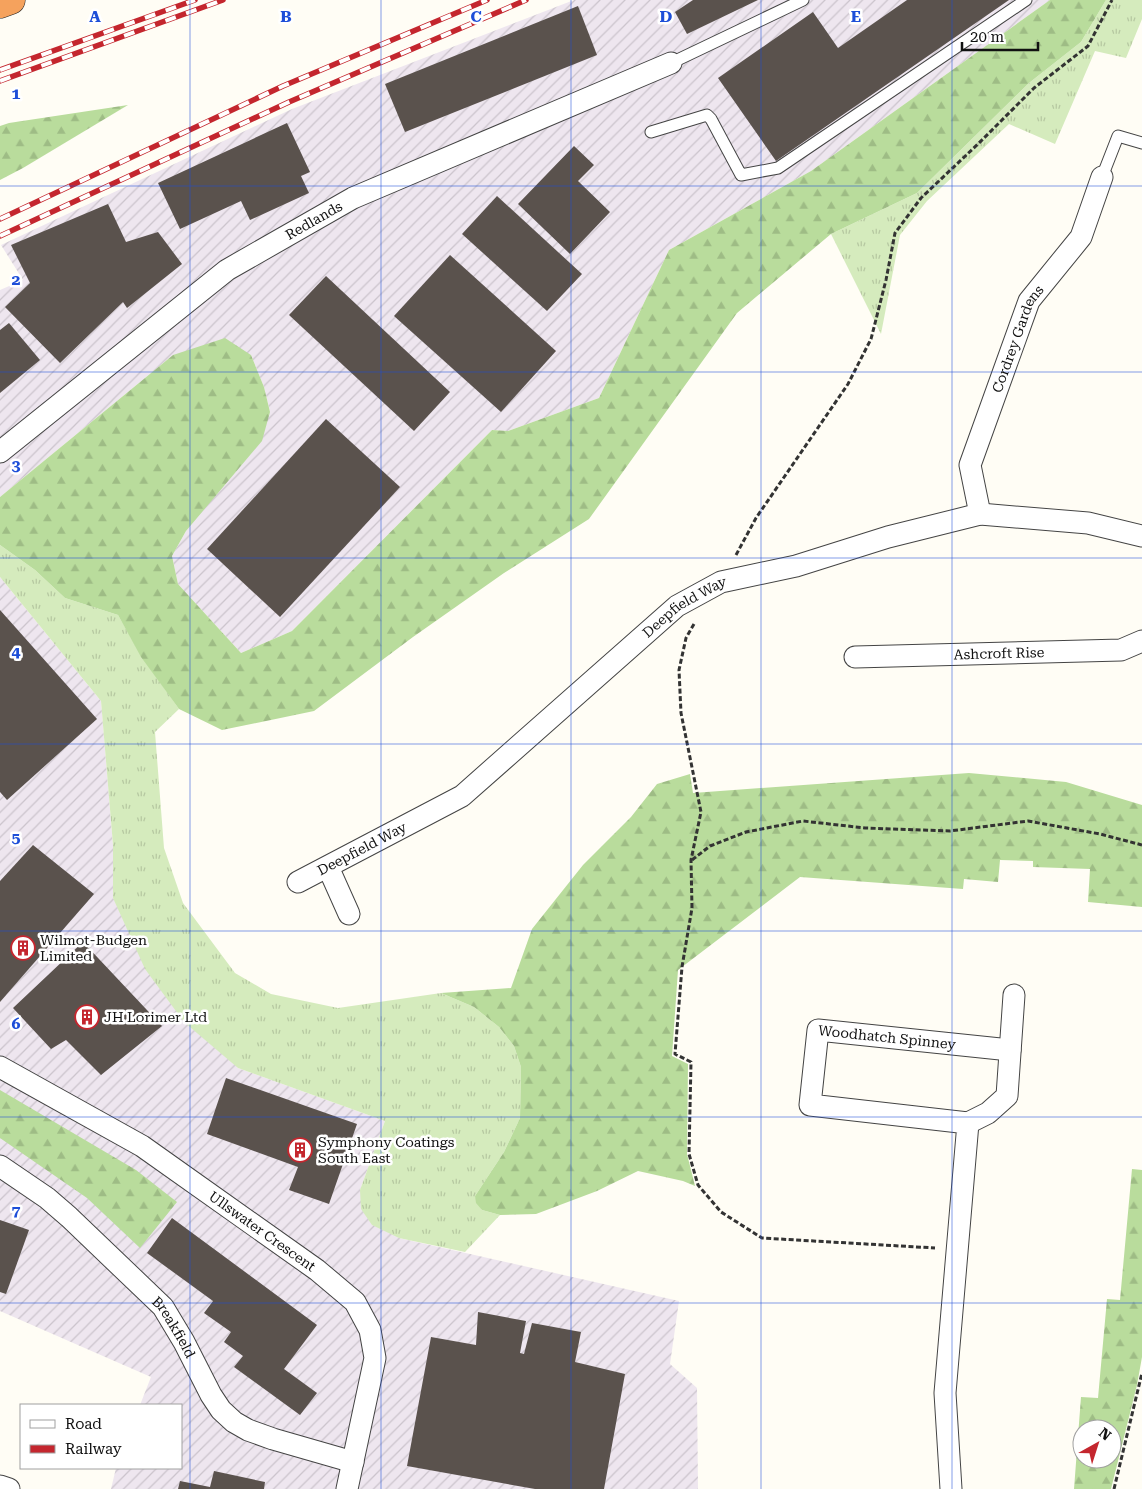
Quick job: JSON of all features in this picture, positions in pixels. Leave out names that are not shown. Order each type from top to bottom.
[{"type":"highway","points":[[0,4],[11,0]]},
{"type":"street","name":"Redlands","points":[[0,452],[227,270],[353,198],[671,64]]},
{"type":"street","name":"Cordrey Gardens","points":[[980,514],[970,465],[1022,319],[1029,301],[1080,237],[1102,177]]},
{"type":"street","name":"Deepfield Way","points":[[298,882],[462,796],[677,606],[721,582],[796,566],[888,537],[980,514],[1088,523],[1142,536]]},
{"type":"street","name":"Ashcroft Rise","points":[[855,658],[1121,650],[1142,641]]},
{"type":"street","points":[[328,867],[349,914]]},
{"type":"street","points":[[950,1489],[945,1393],[968,1123],[988,1113],[1007,1096],[1014,995]]},
{"type":"street","name":"Woodhatch Spinney","points":[[968,1123],[810,1104],[818,1030],[1010,1050]]},
{"type":"street","name":"Ullswater Crescent","points":[[0,1066],[142,1146],[317,1270],[355,1302],[370,1330],[375,1358],[347,1489]]},
{"type":"street","name":"Breakfield","points":[[0,1166],[47,1198],[69,1217],[162,1307],[184,1342],[211,1395],[221,1410],[234,1422],[248,1430],[273,1439],[353,1462]]},
{"type":"street","points":[[0,1486],[9,1489]]},
{"type":"lane","points":[[671,64],[803,0]]},
{"type":"lane","points":[[651,132],[707,115],[740,174],[778,168],[1026,0]]},
{"type":"lane","points":[[1102,177],[1118,136],[1142,143]]},
{"type":"path","points":[[721,582],[756,518],[848,384],[871,339],[886,280],[895,233],[921,198],[1034,88],[1088,46],[1112,0]]},
{"type":"path","points":[[696,622],[686,638],[679,670],[681,713],[701,812],[691,860],[692,908],[682,966],[675,1054],[691,1062],[689,1154],[698,1185],[721,1212],[762,1238],[958,1250]]},
{"type":"path","points":[[691,860],[710,846],[746,832],[804,821],[865,828],[950,831],[1028,822],[1100,834],[1142,845]]},
{"type":"path","points":[[1114,1489],[1142,1372]]},
{"type":"shaded area","points":[[574,0],[1050,0],[811,171],[669,250],[599,398],[508,431],[492,430],[292,631],[241,653],[178,584],[172,556],[186,531],[270,412],[264,387],[251,355],[173,355],[0,497],[0,290],[23,280],[1,245],[292,109]]},
{"type":"shaded area","points":[[0,577],[101,701],[113,845],[113,898],[238,1068],[385,1121],[360,1190],[399,1238],[679,1301],[670,1364],[697,1388],[698,1489],[111,1489],[116,1469],[182,1469],[182,1404],[140,1404],[151,1377],[0,1311]]},
{"type":"green space","points":[[1050,0],[1106,0],[1081,42],[1029,83],[917,193],[831,234],[737,313],[589,519],[504,573],[413,637],[314,711],[222,730],[179,709],[141,657],[118,615],[65,598],[35,570],[0,545],[0,497],[173,355],[225,338],[251,355],[264,387],[270,412],[262,441],[186,531],[172,556],[178,584],[241,653],[292,631],[492,430],[508,431],[599,398],[669,250],[811,171]]},
{"type":"green space","points":[[1106,0],[1142,0],[1142,19],[1126,58],[1095,51],[1055,144],[1009,124],[927,201],[900,235],[881,334],[831,234],[917,193],[1029,83],[1081,42]]},
{"type":"green space","points":[[128,105],[0,180],[0,126],[9,123]]},
{"type":"green space","points":[[0,545],[35,570],[65,598],[118,615],[142,657],[179,709],[155,732],[164,848],[183,903],[235,973],[271,994],[338,1008],[441,993],[474,1007],[499,1027],[514,1046],[521,1067],[520,1118],[504,1152],[475,1196],[482,1210],[500,1215],[465,1252],[399,1238],[372,1225],[361,1209],[360,1190],[385,1121],[238,1068],[184,1022],[145,969],[113,898],[113,845],[101,701],[0,577]]},
{"type":"green space","points":[[969,773],[1066,782],[1142,805],[1142,907],[1088,902],[1090,869],[1033,867],[1033,861],[1000,860],[998,882],[964,879],[963,889],[800,877],[678,970],[672,1056],[688,1064],[687,1154],[695,1186],[683,1181],[638,1171],[597,1191],[536,1214],[500,1215],[482,1210],[476,1203],[475,1196],[504,1152],[520,1118],[521,1067],[514,1046],[499,1027],[474,1007],[441,993],[511,988],[532,929],[583,865],[631,817],[657,784],[690,774],[693,793]]},
{"type":"green space","points":[[0,1090],[136,1170],[177,1202],[140,1248],[87,1198],[0,1138]]},
{"type":"green space","points":[[1132,1169],[1142,1170],[1142,1357],[1122,1445],[1122,1419],[1079,1419],[1081,1397],[1098,1398],[1107,1299],[1120,1300]]},
{"type":"green space","points":[[1076,1469],[1116,1469],[1111,1489],[1074,1489]]},
{"type":"building","points":[[693,0],[758,0],[687,34],[675,12]]},
{"type":"building","points":[[907,0],[1009,0],[776,161],[718,78],[813,12],[838,48]]},
{"type":"building","points":[[578,6],[597,55],[405,132],[385,84]]},
{"type":"building","points":[[287,123],[310,172],[301,176],[309,193],[250,220],[241,201],[180,229],[158,183]]},
{"type":"building","points":[[574,146],[594,165],[578,181],[610,212],[570,254],[518,204]]},
{"type":"building","points":[[497,196],[582,274],[547,311],[462,234]]},
{"type":"building","points":[[108,204],[126,242],[158,232],[182,264],[127,308],[123,302],[60,363],[5,307],[30,283],[11,245]]},
{"type":"building","points":[[450,255],[556,351],[501,412],[394,316]]},
{"type":"building","points":[[326,276],[450,392],[414,431],[289,315]]},
{"type":"building","points":[[9,323],[40,360],[0,393],[0,330]]},
{"type":"building","points":[[326,419],[400,487],[280,617],[207,549]]},
{"type":"building","points":[[0,610],[97,719],[7,800],[0,792]]},
{"type":"building","name":"Wilmot-Budgen Limited","points":[[33,845],[94,894],[0,1002],[0,881]]},
{"type":"building","name":"JH Lorimer Ltd","points":[[83,942],[162,1026],[101,1075],[66,1040],[51,1049],[13,1008]]},
{"type":"building","name":"Symphony Coatings South East","points":[[226,1078],[357,1124],[329,1204],[289,1190],[298,1167],[207,1134]]},
{"type":"building","points":[[172,1218],[317,1325],[284,1369],[317,1393],[300,1415],[234,1367],[243,1356],[224,1342],[231,1332],[204,1313],[213,1301],[147,1253]]},
{"type":"building","points":[[0,1220],[29,1230],[6,1294],[0,1292]]},
{"type":"building","points":[[478,1312],[526,1321],[520,1353],[524,1354],[532,1323],[581,1332],[575,1362],[625,1374],[604,1489],[535,1489],[407,1466],[431,1337],[476,1345]]},
{"type":"building","points":[[214,1471],[265,1482],[264,1489],[178,1489],[180,1481],[210,1487]]},
{"type":"railway","points":[[0,70],[195,0]]},
{"type":"railway","points":[[0,81],[223,0]]},
{"type":"railway","points":[[0,219],[283,86],[487,0]]},
{"type":"railway","points":[[0,236],[289,102],[526,0]]},
{"type":"place","name":"Wilmot-Budgen Limited","points":[[23,948]]},
{"type":"place","name":"JH Lorimer Ltd","points":[[87,1017]]},
{"type":"place","name":"Symphony Coatings South East","points":[[300,1150]]}]
